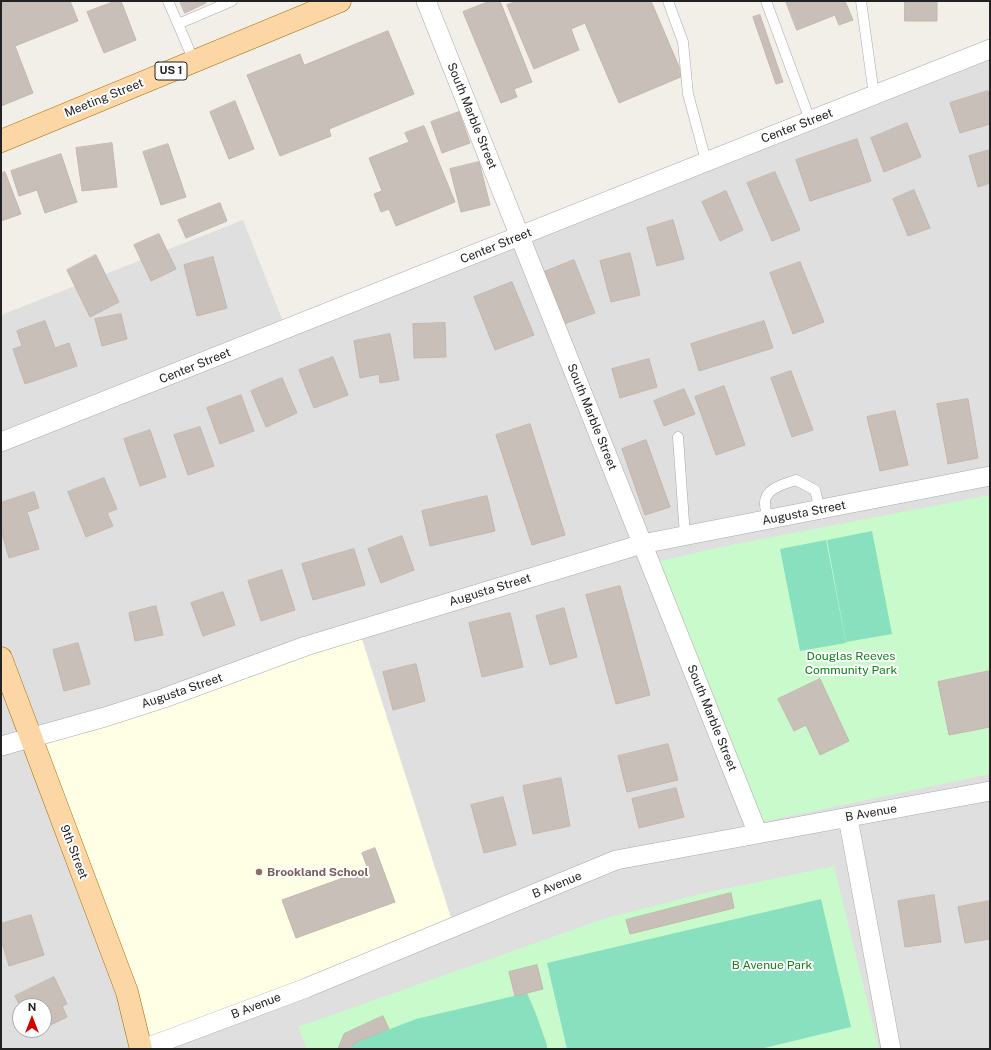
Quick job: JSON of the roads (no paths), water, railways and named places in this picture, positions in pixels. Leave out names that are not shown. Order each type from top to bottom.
[{"type":"main road","name":"Meeting Street","points":[[1,141],[194,61],[309,7],[340,1]]},
{"type":"main road","name":"9th Street","points":[[1,658],[127,992],[142,1049]]},
{"type":"street","name":"South Marble Street","points":[[426,1],[758,834]]},
{"type":"street","name":"Center Street","points":[[1,442],[990,49]]},
{"type":"street","name":"Augusta Street","points":[[1,746],[104,717],[164,698],[306,646],[642,544],[990,476]]},
{"type":"street","name":"B Avenue","points":[[142,1049],[306,988],[616,860],[990,791]]},
{"type":"street","points":[[848,818],[891,1049]]},
{"type":"lane","points":[[168,1],[194,61]]},
{"type":"lane","points":[[178,24],[218,4],[232,1]]},
{"type":"lane","points":[[668,1],[683,42],[688,94],[706,161]]},
{"type":"lane","points":[[766,1],[810,120]]},
{"type":"lane","points":[[861,1],[874,95]]},
{"type":"lane","points":[[678,437],[686,536]]},
{"type":"lane","points":[[768,520],[765,503],[767,495],[778,486],[796,480],[815,490],[820,510]]},
{"type":"place","name":"Brookland School","points":[[259,872]]},
{"type":"park label","name":"Douglas Reeves Community Park","points":[[851,663]]},
{"type":"park label","name":"B Avenue Park","points":[[772,965]]}]
